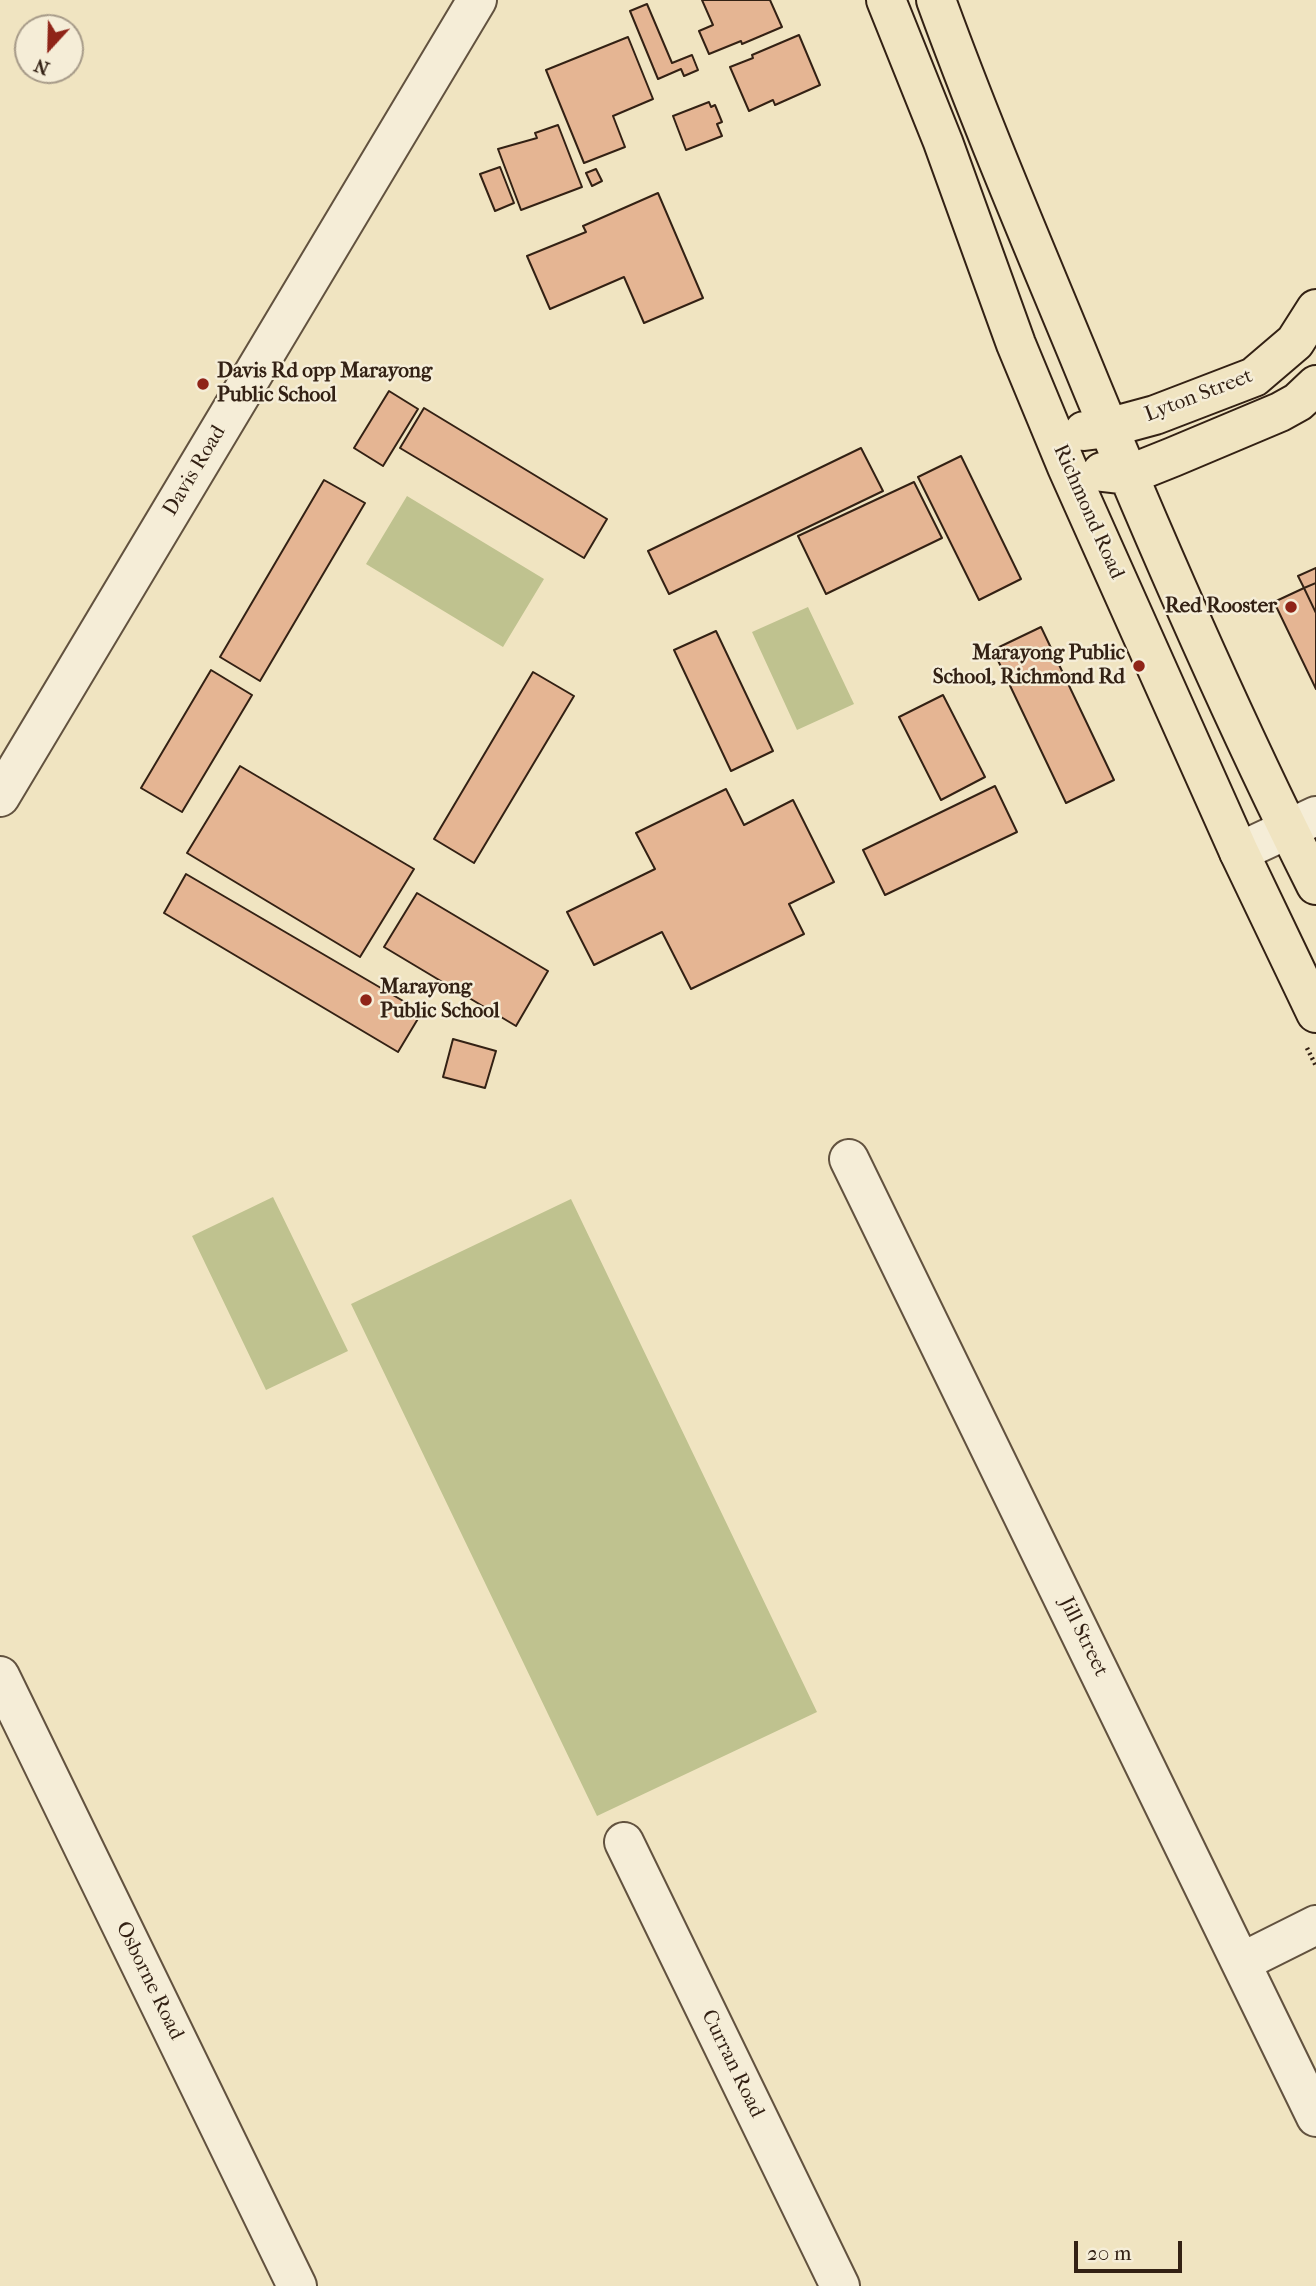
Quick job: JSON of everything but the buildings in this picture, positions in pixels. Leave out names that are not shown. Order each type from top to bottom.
[{"type":"main road","name":"Richmond Road","points":[[886,0],[943,142],[1016,344],[1060,451],[1239,852],[1316,1013]]},
{"type":"main road","points":[[936,0],[1107,428],[1213,669],[1302,822],[1316,885]]},
{"type":"main road","name":"Lyton Street","points":[[1060,451],[1107,428],[1155,415],[1254,377],[1295,342],[1316,309]]},
{"type":"main road","points":[[1060,451],[1128,475],[1280,412],[1314,392]]},
{"type":"street","name":"Davis Road","points":[[0,797],[477,0]]},
{"type":"street","points":[[1239,852],[1302,822]]},
{"type":"street","name":"Jill Street","points":[[849,1158],[1316,2117]]},
{"type":"street","name":"Osborne Road","points":[[0,1676],[297,2286]]},
{"type":"street","name":"Curran Road","points":[[624,1842],[840,2286]]},
{"type":"street","points":[[1242,1962],[1316,1925]]},
{"type":"green space","points":[[407,496],[544,579],[503,647],[366,564]]},
{"type":"green space","points":[[808,607],[854,704],[797,730],[752,632]]},
{"type":"green space","points":[[273,1197],[348,1351],[266,1390],[192,1236]]},
{"type":"green space","points":[[571,1199],[817,1712],[597,1816],[351,1304]]},
{"type":"place","name":"Davis Rd opp Marayong Public School","points":[[203,384]]},
{"type":"place","name":"Red Rooster","points":[[1291,607]]},
{"type":"place","name":"Marayong Public School, Richmond Rd","points":[[1139,666]]},
{"type":"place","name":"Marayong Public School","points":[[366,1000]]}]
